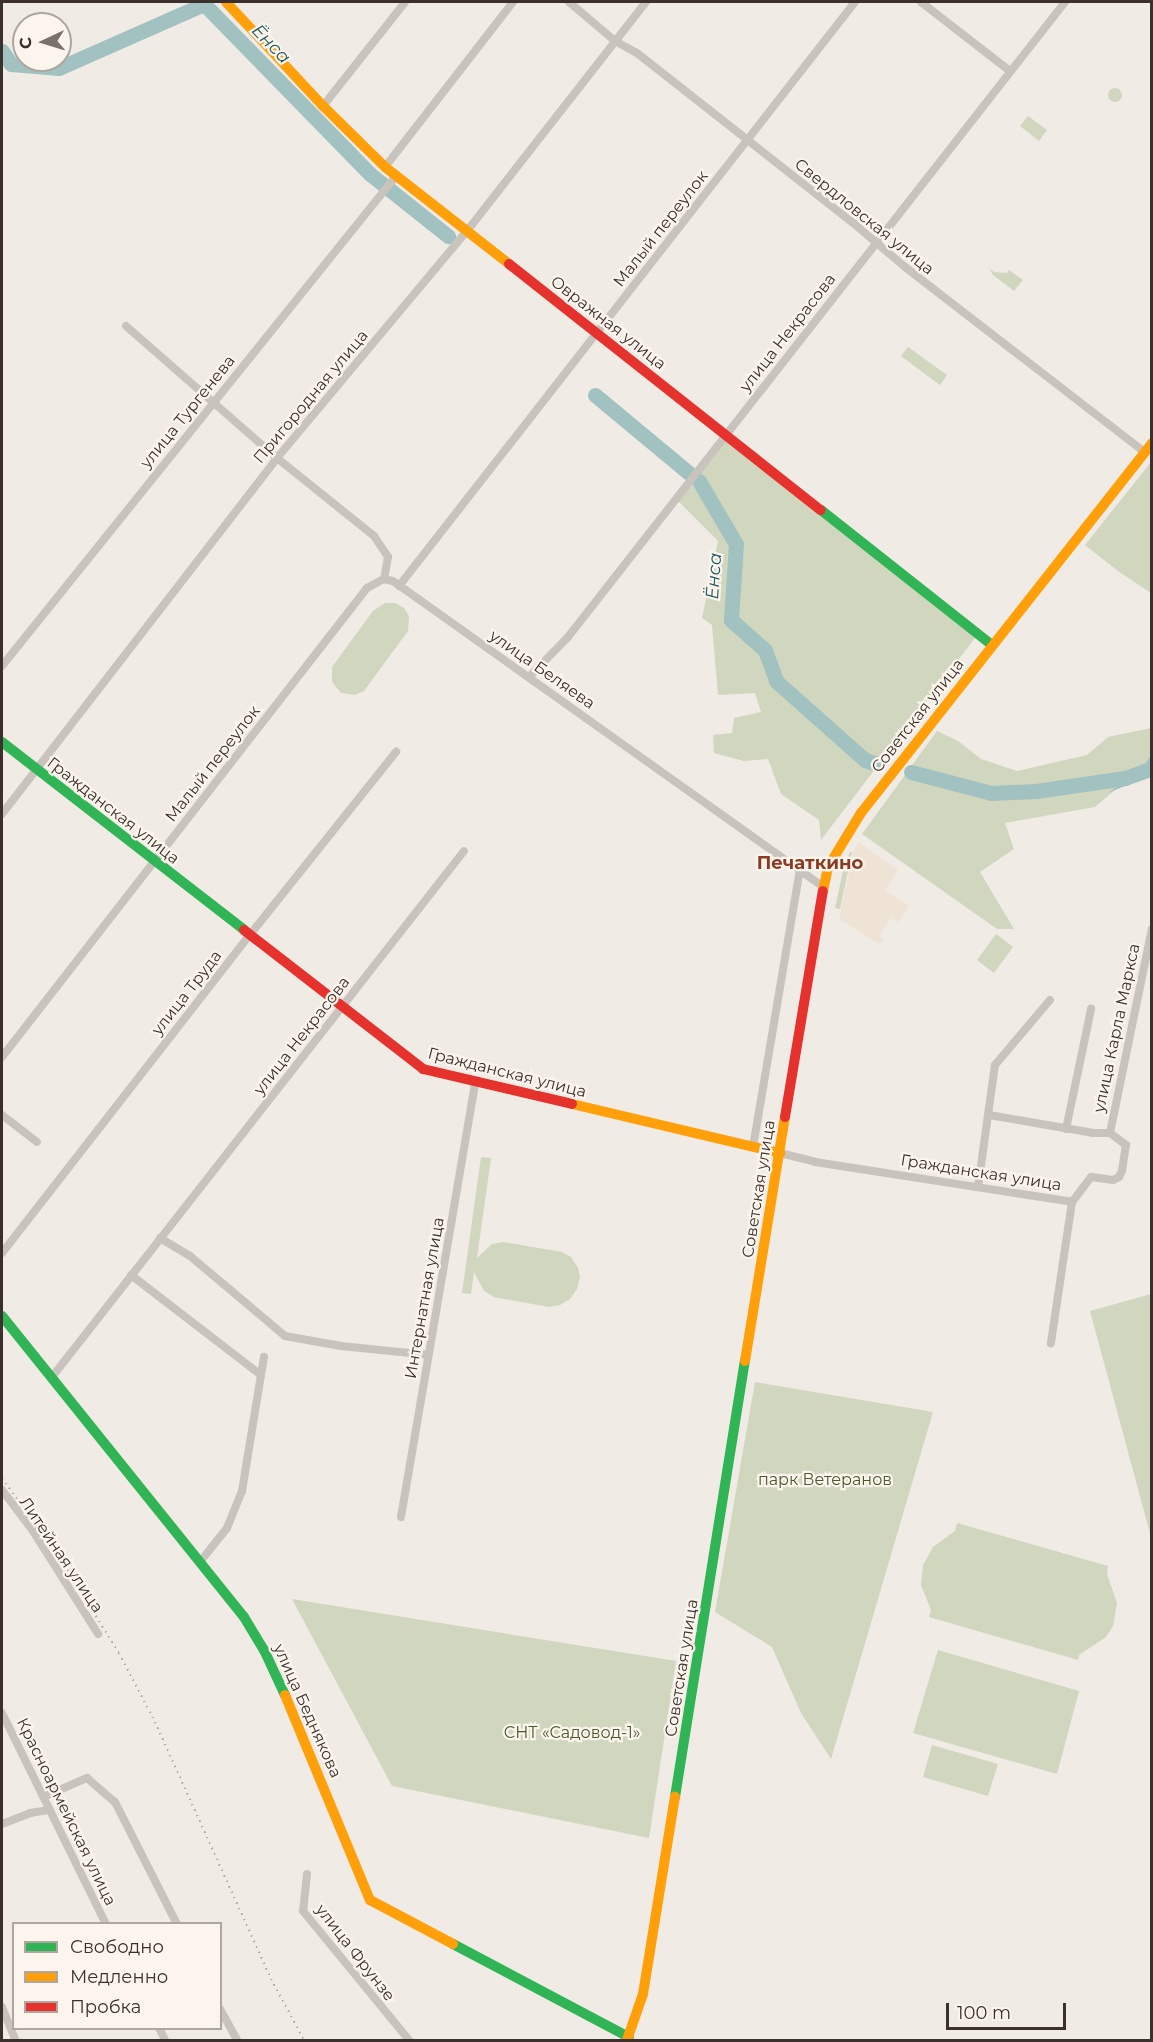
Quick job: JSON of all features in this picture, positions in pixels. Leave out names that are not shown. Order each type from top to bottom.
[{"type":"street","name":"Овражная улица","points":[[226,2],[323,106],[385,167],[992,645]]},
{"type":"street","points":[[323,106],[405,2]]},
{"type":"street","points":[[385,167],[513,2]]},
{"type":"street","name":"Свердловская улица","points":[[569,2],[615,41],[637,53],[876,243],[1148,447]]},
{"type":"street","name":"Пригородная улица","points":[[2,814],[277,458],[467,231],[646,2]]},
{"type":"street","name":"Малый переулок","points":[[399,586],[855,2]]},
{"type":"street","points":[[921,2],[1010,71]]},
{"type":"street","name":"улица Некрасова","points":[[529,677],[568,637],[1065,2]]},
{"type":"street","name":"улица Тургенева","points":[[2,666],[396,176]]},
{"type":"street","points":[[126,326],[212,403],[374,536],[388,556],[384,579]]},
{"type":"street","name":"Советская улица","points":[[630,2039],[643,1994],[822,886],[837,849],[856,819],[1148,447]]},
{"type":"street","name":"Малый переулок","points":[[2,1058],[367,588],[384,579]]},
{"type":"street","name":"улица Беляева","points":[[384,579],[399,586],[529,677],[822,886]]},
{"type":"street","name":"Гражданская улица","points":[[2,742],[413,1064],[434,1073],[475,1083],[815,1162],[1072,1202]]},
{"type":"street","name":"улица Труда","points":[[2,1254],[249,936],[396,752]]},
{"type":"street","name":"улица Некрасова","points":[[52,1377],[464,851]]},
{"type":"street","name":"Советская улица","points":[[753,1147],[800,870]]},
{"type":"street","name":"улица Карла Маркса","points":[[1110,1133],[1152,929]]},
{"type":"street","points":[[978,1187],[995,1065],[1050,1000]]},
{"type":"street","points":[[1066,1129],[1091,1009]]},
{"type":"street","name":"Интернатная улица","points":[[401,1517],[475,1083]]},
{"type":"street","points":[[2,1115],[37,1142]]},
{"type":"street","points":[[989,1115],[1066,1129],[1110,1133],[1126,1144],[1121,1175],[1113,1180],[1091,1178],[1072,1202],[1051,1343]]},
{"type":"street","points":[[160,1238],[190,1256],[285,1336],[341,1346],[429,1355]]},
{"type":"street","points":[[131,1275],[261,1375]]},
{"type":"street","name":"улица Беднякова","points":[[2,1316],[244,1617],[264,1650],[295,1716],[370,1900],[630,2039]]},
{"type":"street","points":[[200,1562],[227,1528],[242,1491],[264,1357]]},
{"type":"street","name":"Литейная улица","points":[[2,1490],[33,1531],[98,1634]]},
{"type":"street","name":"Красноармейская улица","points":[[2,1713],[106,1922]]},
{"type":"street","points":[[43,1797],[87,1778],[115,1802],[176,1922]]},
{"type":"street","points":[[2,1824],[30,1813],[50,1810]]},
{"type":"street","name":"улица Фрунзе","points":[[307,1874],[303,1911],[408,2040]]},
{"type":"street","points":[[2,2007],[15,2040]]},
{"type":"street","points":[[222,2012],[237,2040]]},
{"type":"green space","points":[[1115,88],[1120,90],[1122,95],[1120,100],[1115,102],[1110,100],[1108,95],[1110,90]]},
{"type":"green space","points":[[1028,116],[1047,130],[1039,141],[1020,126]]},
{"type":"green space","points":[[989,268],[994,272],[1007,273],[1009,270],[1023,280],[1014,291],[993,275]]},
{"type":"green space","points":[[908,347],[947,375],[940,385],[901,356]]},
{"type":"green space","points":[[726,435],[978,634],[821,840],[819,820],[781,794],[768,759],[744,761],[714,753],[713,735],[732,733],[734,718],[761,712],[755,693],[718,695],[712,625],[702,618],[718,541],[677,500]]},
{"type":"green space","points":[[1151,462],[1151,593],[1085,545]]},
{"type":"green space","points":[[385,603],[395,603],[404,608],[409,616],[408,631],[364,691],[355,695],[341,693],[332,682],[332,667],[373,611]]},
{"type":"green space","points":[[1151,728],[1151,755],[1139,773],[1125,778],[1124,782],[1095,807],[1005,823],[1014,849],[980,872],[1014,929],[997,929],[862,834],[937,731],[958,741],[981,759],[1017,771],[1087,755],[1108,737]]},
{"type":"green space","points":[[852,852],[840,909],[835,908],[844,866]]},
{"type":"green space","points":[[996,934],[1013,947],[994,973],[977,960]]},
{"type":"green space","points":[[481,1157],[491,1158],[477,1258],[492,1244],[503,1242],[562,1252],[571,1257],[578,1268],[580,1277],[577,1289],[570,1299],[560,1305],[549,1307],[494,1297],[484,1291],[474,1272],[471,1294],[462,1293]]},
{"type":"green space","points":[[1152,1294],[1151,1537],[1090,1311]]},
{"type":"green space","name":"парк Ветеранов","points":[[755,1382],[933,1412],[831,1759],[801,1713],[772,1647],[715,1612]]},
{"type":"green space","points":[[957,1523],[1108,1566],[1107,1574],[1117,1603],[1113,1626],[1106,1637],[1079,1655],[1078,1660],[929,1617],[931,1610],[921,1585],[923,1565],[933,1547],[955,1531]]},
{"type":"green space","name":"СНТ «Садовод-1»","points":[[292,1599],[676,1661],[649,1838],[392,1786]]},
{"type":"green space","points":[[938,1650],[1079,1691],[1057,1774],[913,1733]]},
{"type":"green space","points":[[932,1745],[998,1764],[988,1796],[923,1777]]},
{"type":"shaded area","points":[[858,842],[898,870],[885,890],[909,906],[898,922],[891,918],[879,936],[884,939],[881,945],[839,919],[853,854]]},
{"type":"water","points":[[1151,755],[1151,775],[1108,793],[1124,782],[1125,778],[1139,773]]},
{"type":"waterway","name":"Ёнса","points":[[2,51],[11,64],[59,68],[204,4],[370,174],[448,236]]},
{"type":"waterway","name":"Ёнса","points":[[595,395],[689,473]]},
{"type":"waterway","name":"Ёнса","points":[[699,481],[736,544],[731,620],[765,650],[776,681],[865,760],[875,763]]},
{"type":"waterway","name":"Ёнса","points":[[911,772],[991,793],[1036,791],[1125,778],[1152,768]]},
{"type":"railway","points":[[2,1478],[64,1565],[119,1653],[155,1722],[271,1979],[304,2040]]},
{"type":"traffic: fast","points":[[821,510],[992,645]]},
{"type":"traffic: fast","points":[[2,742],[244,930]]},
{"type":"traffic: fast","points":[[2,1316],[244,1617],[264,1650],[285,1695]]},
{"type":"traffic: fast","points":[[675,1797],[745,1361]]},
{"type":"traffic: fast","points":[[453,1944],[629,2037]]},
{"type":"traffic: slow","points":[[226,2],[323,106],[385,167],[509,264]]},
{"type":"traffic: slow","points":[[823,891],[828,867],[861,813],[1152,443]]},
{"type":"traffic: slow","points":[[572,1104],[780,1153]]},
{"type":"traffic: slow","points":[[745,1361],[785,1117]]},
{"type":"traffic: slow","points":[[285,1695],[370,1900],[453,1944]]},
{"type":"traffic: slow","points":[[627,2040],[643,1994],[675,1797]]},
{"type":"traffic: jam","points":[[509,264],[821,510]]},
{"type":"traffic: jam","points":[[785,1117],[823,891]]},
{"type":"traffic: jam","points":[[244,930],[423,1069],[572,1104]]},
{"type":"district","name":"Печаткино","points":[[810,863]]}]
